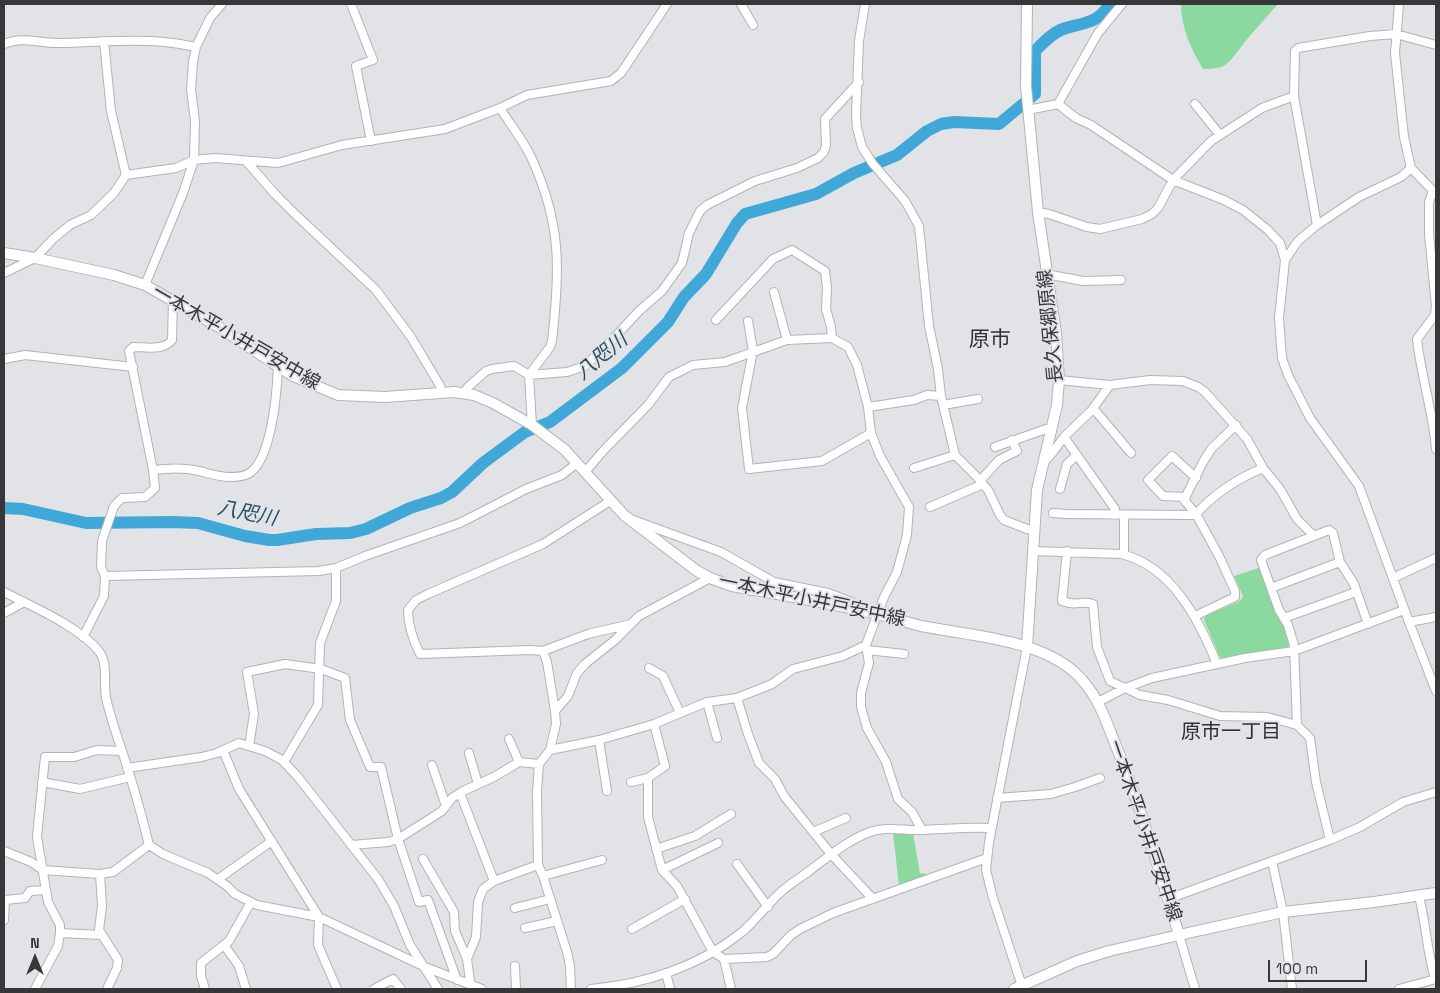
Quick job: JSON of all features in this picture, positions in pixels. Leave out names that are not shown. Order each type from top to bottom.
[{"type":"main road","name":"長久保郷原線","points":[[1027,4],[1025,55],[1028,110],[1038,212],[1056,333],[1059,380],[1052,431],[1037,490],[1027,648]]},
{"type":"main road","name":"一本木平小井戸安中線","points":[[4,253],[114,275],[145,285],[219,327],[293,376],[338,395],[385,397],[443,393],[464,394],[474,395],[493,403],[532,425],[564,450],[627,518],[697,571],[710,578],[732,586],[860,610],[922,626],[999,639],[1027,648],[1070,668],[1084,682],[1098,702],[1125,768],[1179,935],[1282,912],[1436,893]]},
{"type":"main road","points":[[1020,988],[1077,961],[1109,951],[1179,935]]},
{"type":"street","points":[[145,285],[183,193],[194,160],[195,121],[191,90],[193,62],[196,47],[210,18],[222,4]]},
{"type":"street","points":[[351,4],[373,60],[356,66],[371,141]]},
{"type":"street","points":[[126,175],[176,168],[194,160],[215,158],[278,163],[342,145],[445,129],[500,108],[527,95],[611,81],[621,73],[667,4]]},
{"type":"street","points":[[742,4],[753,25]]},
{"type":"street","points":[[865,4],[859,41],[859,82],[856,115],[862,147],[905,201],[919,226],[929,326],[937,362],[941,396],[955,455],[981,483],[1004,520],[1034,530]]},
{"type":"street","points":[[1058,104],[1098,33],[1122,4]]},
{"type":"street","points":[[1399,4],[1395,53],[1404,137],[1410,168],[1435,192],[1428,202],[1436,306],[1435,315],[1417,339],[1434,426],[1436,449]]},
{"type":"street","points":[[1317,225],[1294,96],[1295,51],[1298,48],[1370,36],[1396,34],[1436,45]]},
{"type":"street","points":[[4,44],[13,40],[32,40],[49,43],[104,41],[164,42],[196,47]]},
{"type":"street","points":[[4,273],[35,258],[53,238],[70,225],[91,215],[114,193],[126,175],[111,111],[104,41]]},
{"type":"street","points":[[464,394],[467,388],[492,368],[514,366],[529,375],[567,372],[585,366],[638,311],[662,292],[682,262],[689,233],[700,211],[707,205],[755,181],[797,168],[818,158],[824,152],[826,145],[825,119],[859,82]]},
{"type":"street","points":[[1038,212],[1087,227],[1100,229],[1142,219],[1152,214],[1158,208],[1173,180],[1211,141],[1262,108],[1294,96]]},
{"type":"street","points":[[1028,110],[1058,104],[1076,118],[1091,125],[1173,180],[1217,197],[1243,210],[1268,230],[1280,243],[1284,260],[1279,318],[1282,358],[1288,375],[1310,418],[1359,486],[1436,691]]},
{"type":"street","points":[[1195,104],[1220,135]]},
{"type":"street","points":[[500,108],[530,156],[549,203],[558,259],[558,282],[552,341],[529,375],[532,425]]},
{"type":"street","points":[[246,161],[282,201],[376,290],[411,337],[443,393]]},
{"type":"street","points":[[1284,260],[1298,240],[1317,225],[1359,197],[1401,177],[1410,168]]},
{"type":"street","points":[[716,320],[773,259],[792,250],[825,271],[827,288],[826,309],[832,327],[832,338]]},
{"type":"street","points":[[1046,274],[1083,281],[1121,280]]},
{"type":"street","points":[[774,292],[787,340]]},
{"type":"street","points":[[83,637],[104,596],[105,576],[101,567],[102,541],[114,506],[122,498],[145,497],[155,488],[130,351],[133,347],[161,347],[169,344],[172,340],[173,300]]},
{"type":"street","points":[[748,321],[753,351],[742,408],[749,469],[822,461],[871,433]]},
{"type":"street","points":[[585,472],[648,405],[669,377],[693,365],[725,362],[787,340],[832,338],[848,347],[857,365],[868,407],[871,433],[880,456],[909,507],[907,534],[897,572],[884,597],[867,648],[869,663],[861,693],[861,706],[867,728],[886,762],[898,799],[912,812],[922,830]]},
{"type":"street","points":[[4,359],[25,355],[132,367]]},
{"type":"street","points":[[153,470],[173,468],[196,470],[227,477],[247,474],[254,469],[267,439],[275,412],[278,366]]},
{"type":"street","points":[[1059,380],[1110,385],[1150,380],[1183,381],[1205,392],[1247,439],[1263,468],[1280,489],[1297,519],[1314,536]]},
{"type":"street","points":[[1045,461],[1064,437],[1093,408],[1110,385]]},
{"type":"street","points":[[868,407],[914,400],[927,395],[941,396]]},
{"type":"street","points":[[943,405],[978,399]]},
{"type":"street","points":[[1093,408],[1131,453]]},
{"type":"street","points":[[1195,616],[1235,597],[1235,591],[1220,556],[1196,514],[1184,500],[1212,448],[1236,425]]},
{"type":"street","points":[[995,447],[1046,430],[1052,431]]},
{"type":"street","points":[[1064,437],[1115,509],[1114,515]]},
{"type":"street","points":[[930,508],[981,483],[999,460],[1017,451],[1012,440]]},
{"type":"street","points":[[914,468],[955,455]]},
{"type":"street","points":[[1060,488],[1067,464],[1077,455]]},
{"type":"street","points":[[1186,497],[1163,496],[1148,480],[1172,456],[1196,478]]},
{"type":"street","points":[[105,576],[319,571],[336,568],[460,523],[526,489],[562,476],[577,463]]},
{"type":"street","points":[[1053,513],[1192,516],[1230,486],[1250,473],[1263,468]]},
{"type":"street","points":[[610,501],[543,544],[416,600],[408,610],[408,621],[420,654],[543,651],[588,634],[631,624]]},
{"type":"street","points":[[1124,515],[1124,554]]},
{"type":"street","points":[[627,518],[695,541],[721,552],[774,582],[828,593],[852,602],[860,610]]},
{"type":"street","points":[[1297,725],[1294,645],[1288,625],[1279,610],[1261,560],[1265,555],[1329,530],[1333,533],[1340,562],[1356,592],[1368,624]]},
{"type":"street","points":[[1033,552],[1067,551],[1124,554],[1154,568],[1181,597],[1195,616],[1217,664]]},
{"type":"street","points":[[1067,551],[1062,601],[1073,605],[1085,601],[1093,604],[1097,647],[1110,681],[1140,695],[1168,700],[1220,716],[1267,717],[1297,725],[1310,738],[1316,782],[1330,840]]},
{"type":"street","points":[[1393,578],[1436,558]]},
{"type":"street","points":[[1271,588],[1340,562]]},
{"type":"street","points":[[284,762],[318,705],[320,643],[336,601],[336,568]]},
{"type":"street","points":[[555,711],[568,696],[577,673],[639,616],[710,578]]},
{"type":"street","points":[[4,592],[60,621],[98,649],[104,661],[106,697],[149,845],[163,854],[208,873],[235,894],[251,902],[274,909],[319,917],[425,967],[471,987],[482,989]]},
{"type":"street","points":[[1284,618],[1356,592]]},
{"type":"street","points":[[4,613],[24,602]]},
{"type":"street","points":[[1098,702],[1123,688],[1152,678],[1294,650],[1404,610]]},
{"type":"street","points":[[1409,622],[1436,616]]},
{"type":"street","points":[[550,750],[598,740],[654,724],[707,702],[738,698],[772,684],[793,669],[867,648],[904,654]]},
{"type":"street","points":[[1020,988],[986,870],[991,828],[1027,648]]},
{"type":"street","points":[[543,651],[547,662],[556,724],[550,750],[539,764],[538,865],[570,966],[571,989]]},
{"type":"street","points":[[249,746],[254,714],[246,672],[284,664],[318,668],[345,678],[350,720],[370,767],[381,767],[398,839],[419,902],[428,900],[458,980]]},
{"type":"street","points":[[649,668],[663,676],[680,713]]},
{"type":"street","points":[[738,698],[748,734],[759,763],[775,779],[784,796],[831,854],[873,899]]},
{"type":"street","points":[[707,702],[717,738]]},
{"type":"street","points":[[631,782],[648,778],[665,766],[654,724]]},
{"type":"street","points":[[509,739],[519,762]]},
{"type":"street","points":[[598,740],[606,791]]},
{"type":"street","points":[[127,768],[202,757],[239,743],[265,751],[284,762],[298,777],[378,879],[394,906],[410,944],[438,989]]},
{"type":"street","points":[[35,989],[58,946],[60,933],[60,925],[48,902],[37,836],[45,757],[74,757],[98,750],[122,751]]},
{"type":"street","points":[[223,750],[239,789],[319,917],[318,945],[338,989]]},
{"type":"street","points":[[470,753],[478,784]]},
{"type":"street","points":[[351,845],[388,842],[398,839],[442,811],[452,798],[460,793],[519,762],[539,764]]},
{"type":"street","points":[[432,765],[446,806]]},
{"type":"street","points":[[42,782],[80,789],[130,777]]},
{"type":"street","points":[[648,778],[648,817],[662,870],[677,886],[713,952],[724,958],[767,957],[773,954],[791,934],[833,913],[987,858]]},
{"type":"street","points":[[997,798],[1051,794],[1100,778]]},
{"type":"street","points":[[1168,899],[1330,840],[1360,827],[1403,802],[1436,792]]},
{"type":"street","points":[[460,793],[494,881]]},
{"type":"street","points":[[656,849],[695,836],[731,814]]},
{"type":"street","points":[[813,832],[846,818]]},
{"type":"street","points":[[590,989],[650,979],[681,968],[713,952],[742,932],[781,892],[831,854],[872,831],[960,827],[991,828]]},
{"type":"street","points":[[218,879],[272,841]]},
{"type":"street","points":[[662,870],[718,843]]},
{"type":"street","points":[[4,851],[31,862],[43,870],[100,874],[114,872],[149,845]]},
{"type":"street","points":[[424,859],[454,912],[455,931],[467,959],[471,987]]},
{"type":"street","points":[[543,876],[602,860]]},
{"type":"street","points":[[1272,861],[1282,912],[1292,989]]},
{"type":"street","points":[[737,864],[768,907]]},
{"type":"street","points":[[467,959],[476,937],[478,902],[483,889],[494,881],[538,865]]},
{"type":"street","points":[[100,874],[102,906],[99,930],[118,960],[117,968],[107,989]]},
{"type":"street","points":[[4,920],[5,900],[25,898],[30,891],[46,890]]},
{"type":"street","points":[[1399,989],[1435,979],[1430,964],[1425,919],[1419,896]]},
{"type":"street","points":[[515,908],[550,899]]},
{"type":"street","points":[[632,929],[685,900]]},
{"type":"street","points":[[205,989],[200,976],[201,963],[229,941],[251,902]]},
{"type":"street","points":[[525,928],[557,921]]},
{"type":"street","points":[[60,933],[102,935]]},
{"type":"street","points":[[1179,935],[1195,989]]},
{"type":"street","points":[[224,945],[239,966],[246,989]]},
{"type":"street","points":[[724,958],[731,989]]},
{"type":"street","points":[[515,966],[516,989]]},
{"type":"street","points":[[666,973],[670,989]]},
{"type":"street","points":[[374,989],[394,979],[401,989]]},
{"type":"green space","points":[[1181,4],[1278,4],[1230,61],[1222,67],[1203,69],[1187,38],[1181,13]]},
{"type":"green space","points":[[1259,568],[1284,626],[1289,645],[1287,648],[1224,659],[1220,657],[1204,620],[1205,616],[1240,601],[1243,596],[1234,576]]},
{"type":"green space","points":[[893,832],[913,833],[920,873],[934,875],[899,887]]},
{"type":"waterway","name":"八咫川","points":[[4,508],[23,509],[86,523],[198,523],[245,536],[277,540],[316,534],[350,533],[366,529],[410,508],[441,498],[452,492],[483,463],[525,432],[550,422],[622,368],[668,322],[684,297],[706,274],[737,223],[745,214],[816,194],[854,173],[897,155],[927,131],[941,124],[954,122],[999,124],[1035,94],[1035,51],[1048,38],[1059,31],[1089,22],[1100,16],[1110,4]]},
{"type":"district","name":"原市","points":[[990,340]]},
{"type":"district","name":"原市一丁目","points":[[1231,733]]}]
